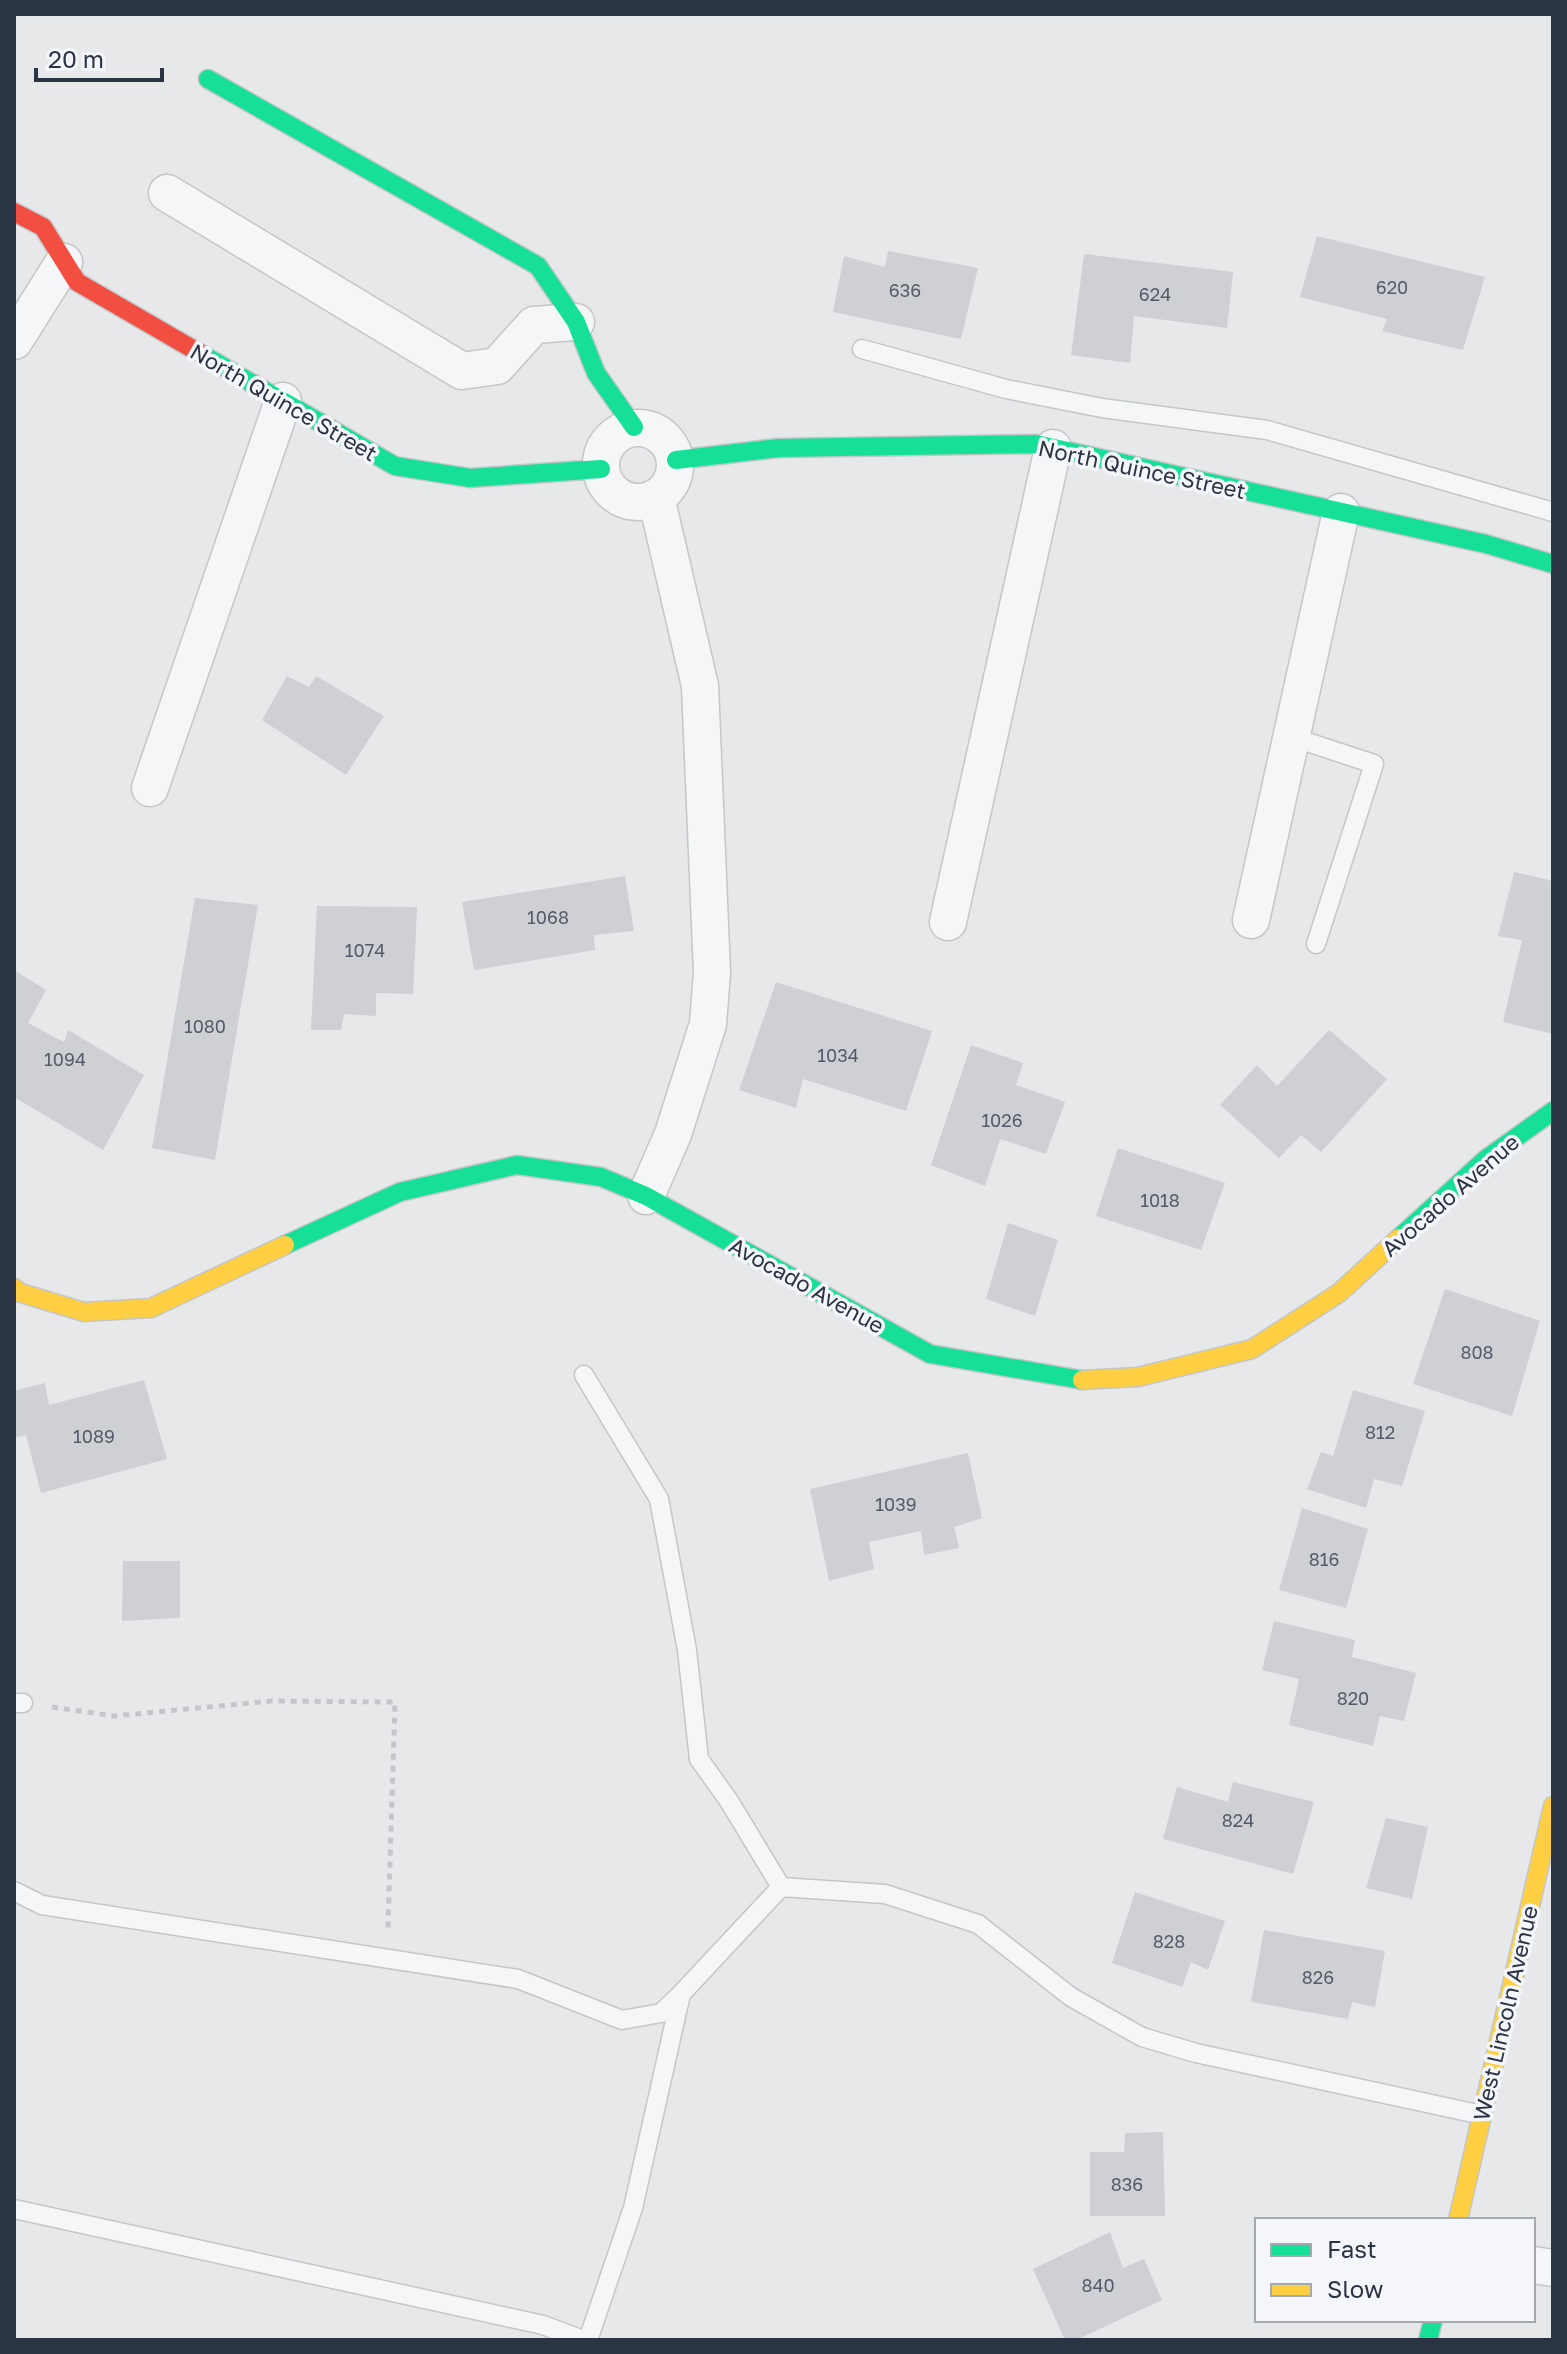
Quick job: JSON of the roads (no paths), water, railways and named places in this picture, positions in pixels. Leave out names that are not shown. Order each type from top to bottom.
[{"type":"street","points":[[208,79],[538,266],[576,322],[596,373],[634,427]]},
{"type":"street","points":[[167,193],[462,371],[497,366],[534,325],[576,322]]},
{"type":"street","name":"North Quince Street","points":[[14,212],[43,227],[77,282],[395,466],[470,478],[601,469]]},
{"type":"street","points":[[14,341],[64,262]]},
{"type":"street","points":[[150,788],[283,401]]},
{"type":"street","points":[[634,427],[662,435],[676,460],[668,488],[642,502],[628,501],[615,494],[606,483],[601,469],[602,454],[609,441],[620,432],[634,427]]},
{"type":"street","name":"North Quince Street","points":[[676,460],[778,448],[1036,444],[1486,544],[1553,564]]},
{"type":"street","points":[[948,922],[1053,448]]},
{"type":"street","points":[[646,1196],[673,1134],[708,1024],[712,972],[700,686],[656,497]]},
{"type":"street","points":[[1251,920],[1341,512]]},
{"type":"street","name":"Avocado Avenue","points":[[14,1288],[21,1293],[84,1312],[151,1308],[400,1192],[517,1165],[601,1177],[646,1196],[930,1354],[1076,1380],[1138,1377],[1252,1349],[1339,1293],[1486,1159],[1553,1111]]},
{"type":"street","name":"West Lincoln Avenue","points":[[1458,2218],[1553,1806]]},
{"type":"lane","points":[[862,349],[1006,389],[1102,408],[1267,430],[1553,512]]},
{"type":"lane","points":[[1292,737],[1374,764],[1316,944]]},
{"type":"lane","points":[[584,1375],[659,1499],[687,1650],[699,1759],[729,1801],[781,1887]]},
{"type":"lane","points":[[14,1891],[42,1905],[518,1979],[622,2020],[661,2013],[781,1887]]},
{"type":"lane","points":[[781,1887],[885,1894],[978,1924],[1071,1997],[1142,2037],[1196,2053],[1482,2115]]},
{"type":"lane","points":[[14,2209],[543,2325],[586,2340],[633,2208],[681,1994]]}]
